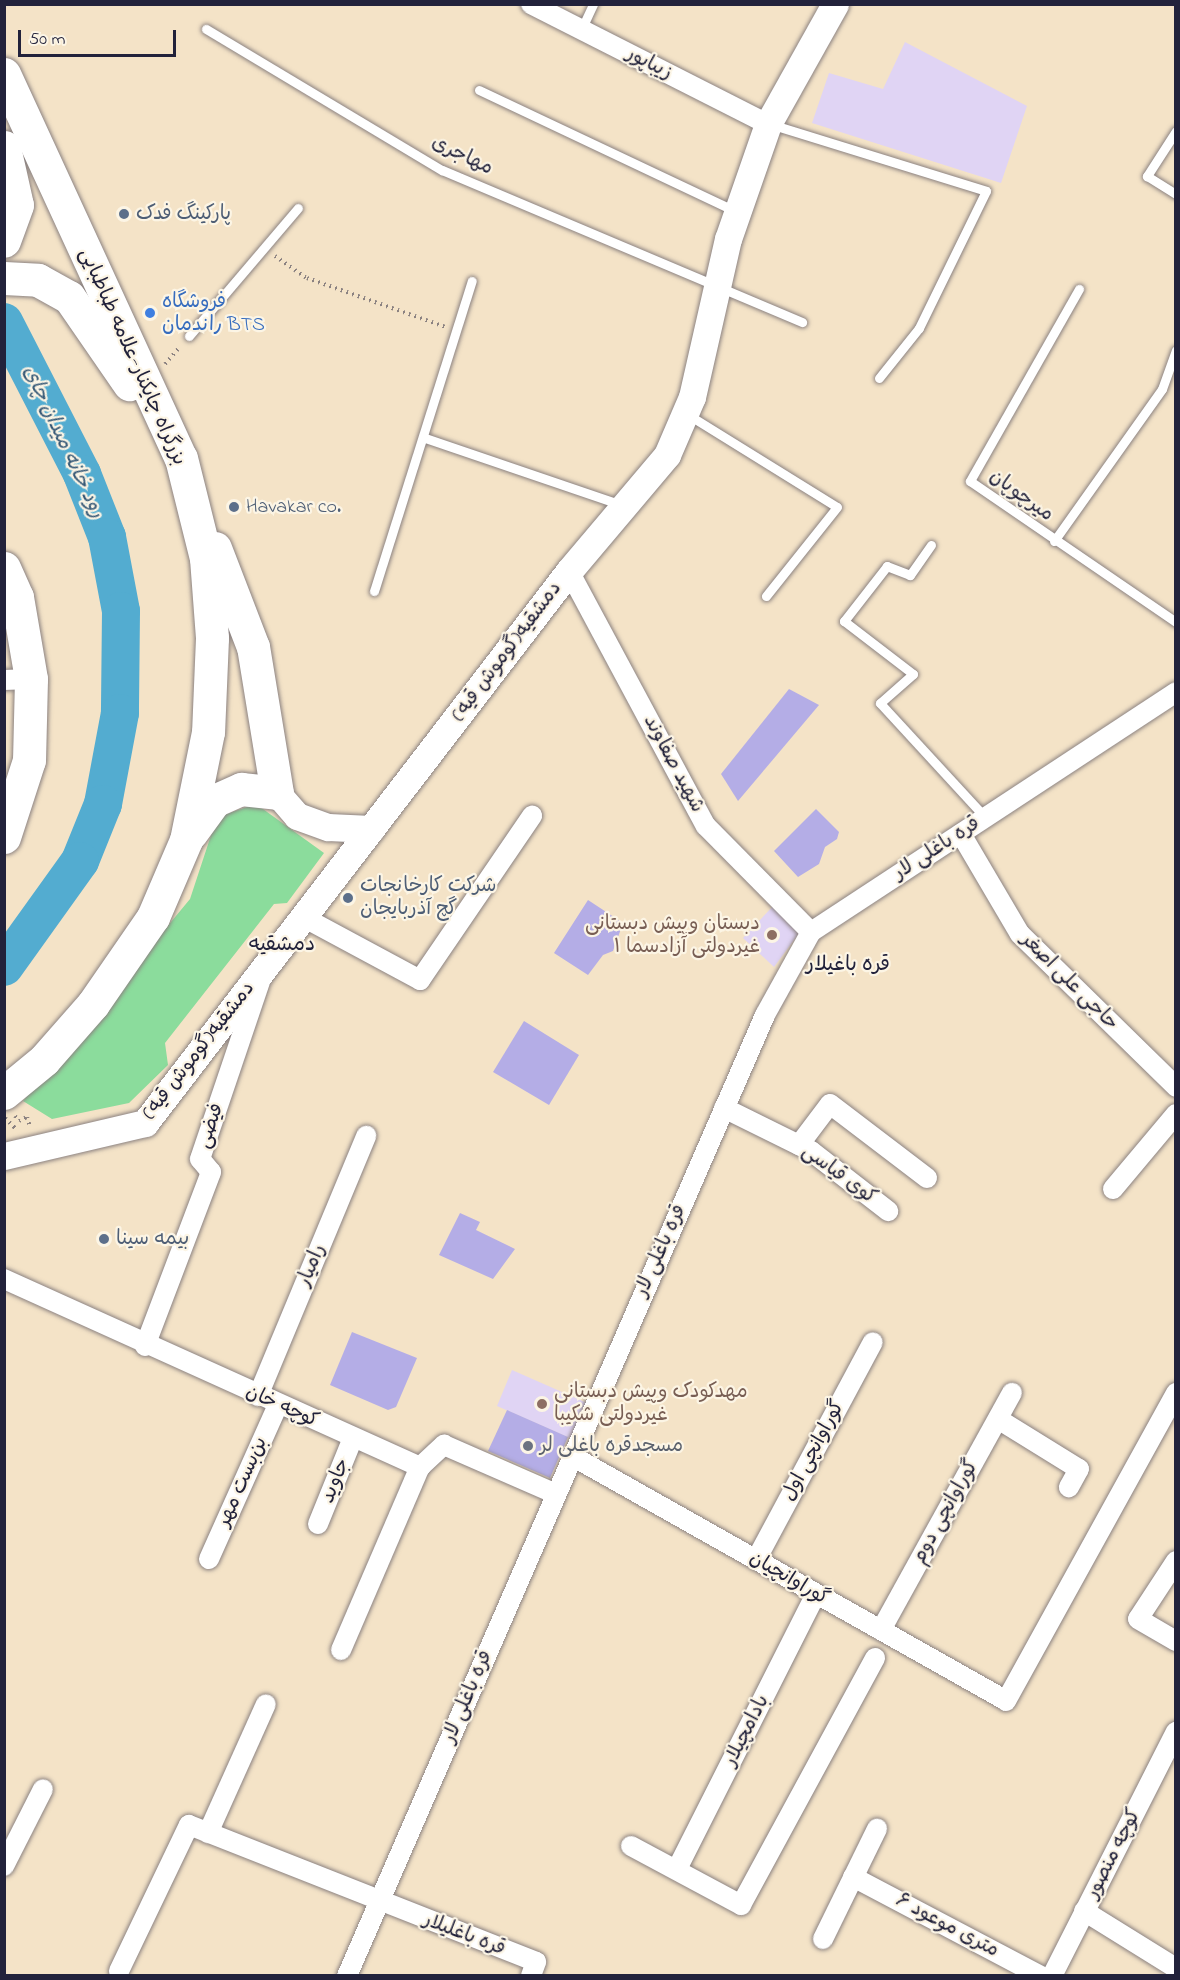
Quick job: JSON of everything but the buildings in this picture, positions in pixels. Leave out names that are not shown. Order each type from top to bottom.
[{"type":"highway","name":"بزرگراه چایکنار-علامه طباطبایی","points":[[4,74],[181,458],[206,558],[212,638],[208,732],[186,840],[153,917],[93,1004],[45,1060],[4,1093]]},
{"type":"highway","points":[[4,147],[17,205],[4,241]]},
{"type":"highway","points":[[4,278],[38,280],[69,297],[181,458],[253,647],[277,793],[242,789],[214,801],[186,840]]},
{"type":"highway","points":[[4,568],[17,597],[18,679],[28,760],[4,837]]},
{"type":"main road","name":"دمشقیه(گوموش قیه)","points":[[4,1156],[145,1123],[569,571],[667,455],[685,413],[737,212],[768,124],[835,4]]},
{"type":"main road","points":[[277,793],[297,816],[328,827],[371,829]]},
{"type":"street","name":"زیباپور","points":[[531,4],[768,124]]},
{"type":"street","name":"شهید صفاوند","points":[[569,571],[706,825],[811,932]]},
{"type":"street","name":"قره باغلی لار","points":[[347,1976],[765,1015],[811,932],[1176,692]]},
{"type":"street","points":[[303,917],[420,980],[532,816]]},
{"type":"street","name":"حاجی علی اصغر","points":[[961,834],[1020,934],[1176,1087]]},
{"type":"street","name":"فیضی","points":[[146,1346],[211,1172],[200,1159],[264,968]]},
{"type":"street","points":[[799,1145],[830,1104],[927,1178]]},
{"type":"street","name":"کوی قیاسی","points":[[724,1108],[799,1145],[888,1211]]},
{"type":"street","points":[[1113,1189],[1176,1114]]},
{"type":"street","name":"رامیار","points":[[258,1396],[366,1136]]},
{"type":"street","name":"کوچه خان","points":[[5,1279],[146,1346],[420,1467]]},
{"type":"street","name":"گوراوانچی اول","points":[[756,1560],[873,1342]]},
{"type":"street","name":"گوراوانچی دوم","points":[[881,1630],[1012,1393]]},
{"type":"street","name":"گوراوانچیان","points":[[572,1456],[1006,1701],[1176,1393]]},
{"type":"street","name":"بن‌بست مهر","points":[[209,1559],[278,1405]]},
{"type":"street","points":[[998,1419],[1079,1469],[1069,1487]]},
{"type":"street","name":"جاوید","points":[[318,1524],[353,1438]]},
{"type":"street","points":[[341,1650],[420,1467],[444,1445],[556,1494]]},
{"type":"street","points":[[1176,1561],[1138,1619],[1176,1641]]},
{"type":"street","name":"بادامچیلار","points":[[677,1869],[816,1594]]},
{"type":"street","points":[[631,1846],[741,1905],[875,1658]]},
{"type":"street","points":[[208,1833],[266,1704]]},
{"type":"street","name":"کوچه منصور","points":[[1052,1976],[1176,1732]]},
{"type":"street","points":[[4,1866],[43,1789]]},
{"type":"street","points":[[119,1971],[189,1825],[379,1903]]},
{"type":"street","points":[[823,1939],[877,1829]]},
{"type":"street","name":"۶ متری موعود","points":[[853,1877],[1041,1976]]},
{"type":"street","name":"قره باغلیلار","points":[[379,1903],[536,1962],[531,1976]]},
{"type":"street","points":[[1084,1911],[1176,1968]]},
{"type":"lane","points":[[581,30],[593,4]]},
{"type":"lane","name":"مهاجری","points":[[206,29],[442,170],[718,283],[802,322]]},
{"type":"lane","points":[[479,90],[737,212]]},
{"type":"lane","points":[[768,124],[986,191],[919,328],[879,378]]},
{"type":"lane","points":[[1176,131],[1147,176],[1176,194]]},
{"type":"lane","points":[[189,336],[298,208]]},
{"type":"lane","points":[[375,591],[425,438],[472,281]]},
{"type":"lane","name":"میرچوپان","points":[[1080,289],[970,481],[1054,541],[1176,622]]},
{"type":"lane","points":[[1054,541],[1162,389],[1176,350]]},
{"type":"lane","points":[[685,413],[837,507],[766,596]]},
{"type":"lane","points":[[425,438],[624,506]]},
{"type":"lane","points":[[931,545],[910,575],[887,566],[843,621],[913,674],[880,703],[985,817]]},
{"type":"path","points":[[264,249],[307,278],[456,332]]},
{"type":"path","points":[[4,1118],[19,1132]]},
{"type":"shaded area","points":[[905,42],[1027,106],[1001,183],[812,123],[829,73],[883,89]]},
{"type":"shaded area","name":"دبستان وپیش دبستانی غیردولتی آزادسما ۱","points":[[774,905],[800,932],[774,967],[743,938]]},
{"type":"shaded area","name":"مهدکودک وپیش دبستانی غیردولتی شکیبا","points":[[512,1370],[587,1403],[570,1438],[497,1406]]},
{"type":"green space","points":[[256,804],[324,853],[287,903],[274,904],[165,1043],[168,1065],[129,1103],[52,1119],[23,1101],[190,899],[217,817]]},
{"type":"waterway","name":"رود خانه میدان چای","points":[[4,322],[82,474],[107,537],[121,611],[120,713],[103,804],[80,861],[4,967]]},
{"type":"place","name":"پارکینگ فدک","points":[[124,214]]},
{"type":"place","name":"فروشگاه راندمان BTS","points":[[150,313]]},
{"type":"place","name":"Havakar co.","points":[[234,507]]},
{"type":"place","name":"شرکت کارخانجات گچ آذربایجان","points":[[348,898]]},
{"type":"place","name":"دبستان وپیش دبستانی غیردولتی آزادسما ۱","points":[[772,935]]},
{"type":"place","name":"بیمه سینا","points":[[104,1239]]},
{"type":"place","name":"مهدکودک وپیش دبستانی غیردولتی شکیبا","points":[[542,1404]]},
{"type":"place","name":"مسجدقره باغلی لر","points":[[528,1446]]},
{"type":"district","name":"دمشقیه","points":[[282,945]]},
{"type":"district","name":"قره باغیلار","points":[[848,965]]}]
